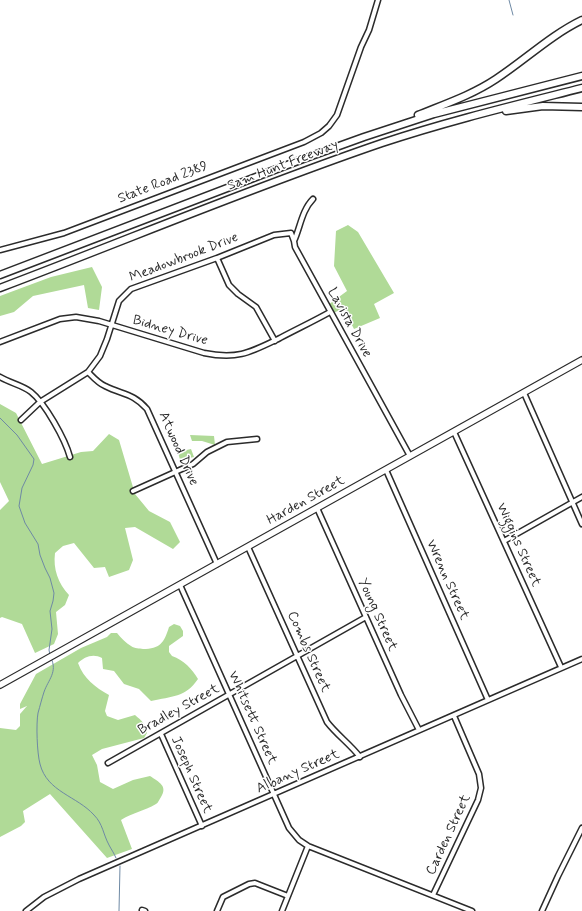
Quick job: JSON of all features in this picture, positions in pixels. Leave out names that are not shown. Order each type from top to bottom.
[{"type":"highway","points":[[364,138],[454,102],[476,91],[563,30],[582,20]]},
{"type":"highway","name":"Sam Hunt Freeway","points":[[0,275],[304,159],[434,114],[582,76]]},
{"type":"highway","name":"Sam Hunt Freeway","points":[[0,288],[293,175],[383,143],[465,118],[582,88]]},
{"type":"highway","points":[[465,118],[530,107],[556,105],[582,107]]},
{"type":"main road","name":"Harden Street","points":[[0,685],[582,360]]},
{"type":"street","name":"State Road 2389","points":[[0,250],[64,233],[304,142],[321,133],[329,126],[340,108],[361,47],[369,30],[378,0]]},
{"type":"street","points":[[294,241],[299,231],[304,212],[308,204],[313,199]]},
{"type":"street","name":"Meadowbrook Drive","points":[[21,420],[40,402],[88,372],[100,356],[119,302],[131,289],[280,234],[291,233],[294,241]]},
{"type":"street","name":"Lavista Drive","points":[[294,241],[330,312],[410,456]]},
{"type":"street","points":[[217,258],[229,285],[238,294],[256,307],[274,341]]},
{"type":"street","name":"Bidney Drive","points":[[0,342],[60,319],[70,317],[99,321],[111,326],[215,355],[232,356],[263,347],[330,312]]},
{"type":"street","name":"Atwood Drive","points":[[88,372],[100,383],[114,390],[130,395],[143,404],[151,414],[217,564]]},
{"type":"street","points":[[0,377],[27,389],[40,402],[62,437],[70,457]]},
{"type":"street","points":[[524,393],[582,524]]},
{"type":"street","name":"Wiggins Street","points":[[454,432],[561,667]]},
{"type":"street","points":[[133,491],[193,464],[208,452],[227,442],[257,439]]},
{"type":"street","name":"Wrenn Street","points":[[386,470],[488,700]]},
{"type":"street","points":[[504,541],[582,497]]},
{"type":"street","name":"Young Street","points":[[317,508],[401,695],[419,730]]},
{"type":"street","name":"Combs Street","points":[[248,547],[327,722],[334,731],[351,745],[360,757]]},
{"type":"street","name":"Whitsett Street","points":[[180,585],[292,834],[308,846],[472,911]]},
{"type":"street","name":"Bradley Street","points":[[108,763],[366,617]]},
{"type":"street","name":"Albany Street","points":[[26,911],[36,902],[53,891],[582,659]]},
{"type":"street","name":"Carden Street","points":[[433,895],[476,805],[481,788],[479,774],[454,716]]},
{"type":"street","name":"Joseph Street","points":[[160,734],[202,826]]},
{"type":"street","points":[[542,911],[582,828]]},
{"type":"street","points":[[282,911],[308,846]]},
{"type":"street","points":[[217,911],[221,900],[226,895],[249,884],[255,883],[288,896]]},
{"type":"green space","points":[[348,225],[358,232],[394,293],[374,304],[380,318],[354,329],[343,308],[332,314],[328,305],[347,291],[334,266],[336,231]]},
{"type":"green space","points":[[92,267],[102,287],[99,310],[88,308],[84,285],[33,296],[14,312],[0,316],[0,296],[51,277]]},
{"type":"green space","points":[[0,404],[16,413],[42,464],[81,452],[93,451],[109,434],[119,440],[135,494],[149,511],[170,522],[180,542],[173,549],[135,527],[125,528],[133,560],[129,570],[109,577],[105,567],[94,568],[74,543],[63,546],[55,553],[55,565],[59,581],[69,595],[65,605],[56,612],[58,634],[54,644],[35,653],[22,624],[2,617],[0,618],[0,510],[9,501],[0,482]]},
{"type":"green space","points":[[190,435],[214,436],[215,445],[202,441],[192,441]]},
{"type":"green space","points":[[191,449],[194,457],[180,460],[178,452]]},
{"type":"green space","points":[[174,624],[180,626],[183,631],[183,636],[169,646],[169,652],[172,656],[187,665],[198,679],[188,690],[183,693],[172,697],[151,701],[139,689],[124,684],[114,671],[103,669],[102,658],[89,656],[78,663],[83,674],[90,682],[109,695],[105,711],[107,716],[118,720],[135,715],[146,727],[147,733],[144,738],[102,749],[92,755],[97,765],[100,782],[113,789],[133,780],[150,776],[159,782],[163,787],[163,793],[157,804],[121,820],[132,849],[107,858],[50,794],[23,811],[25,822],[21,826],[0,837],[0,728],[16,730],[20,726],[20,714],[27,706],[20,709],[20,704],[36,674],[81,648],[107,637],[111,633],[117,633],[125,642],[134,648],[154,648],[163,641],[169,627]]},
{"type":"waterway","points":[[509,0],[513,15]]},
{"type":"waterway","points":[[0,418],[17,435],[34,459],[33,465],[22,488],[19,506],[25,523],[38,544],[40,555],[50,578],[54,593],[50,611],[52,629],[49,650],[50,655]]},
{"type":"waterway","points":[[51,658],[53,663],[53,672],[44,692],[37,718],[40,764],[49,781],[97,818],[116,858]]},
{"type":"waterway","points":[[119,911],[120,866]]}]
